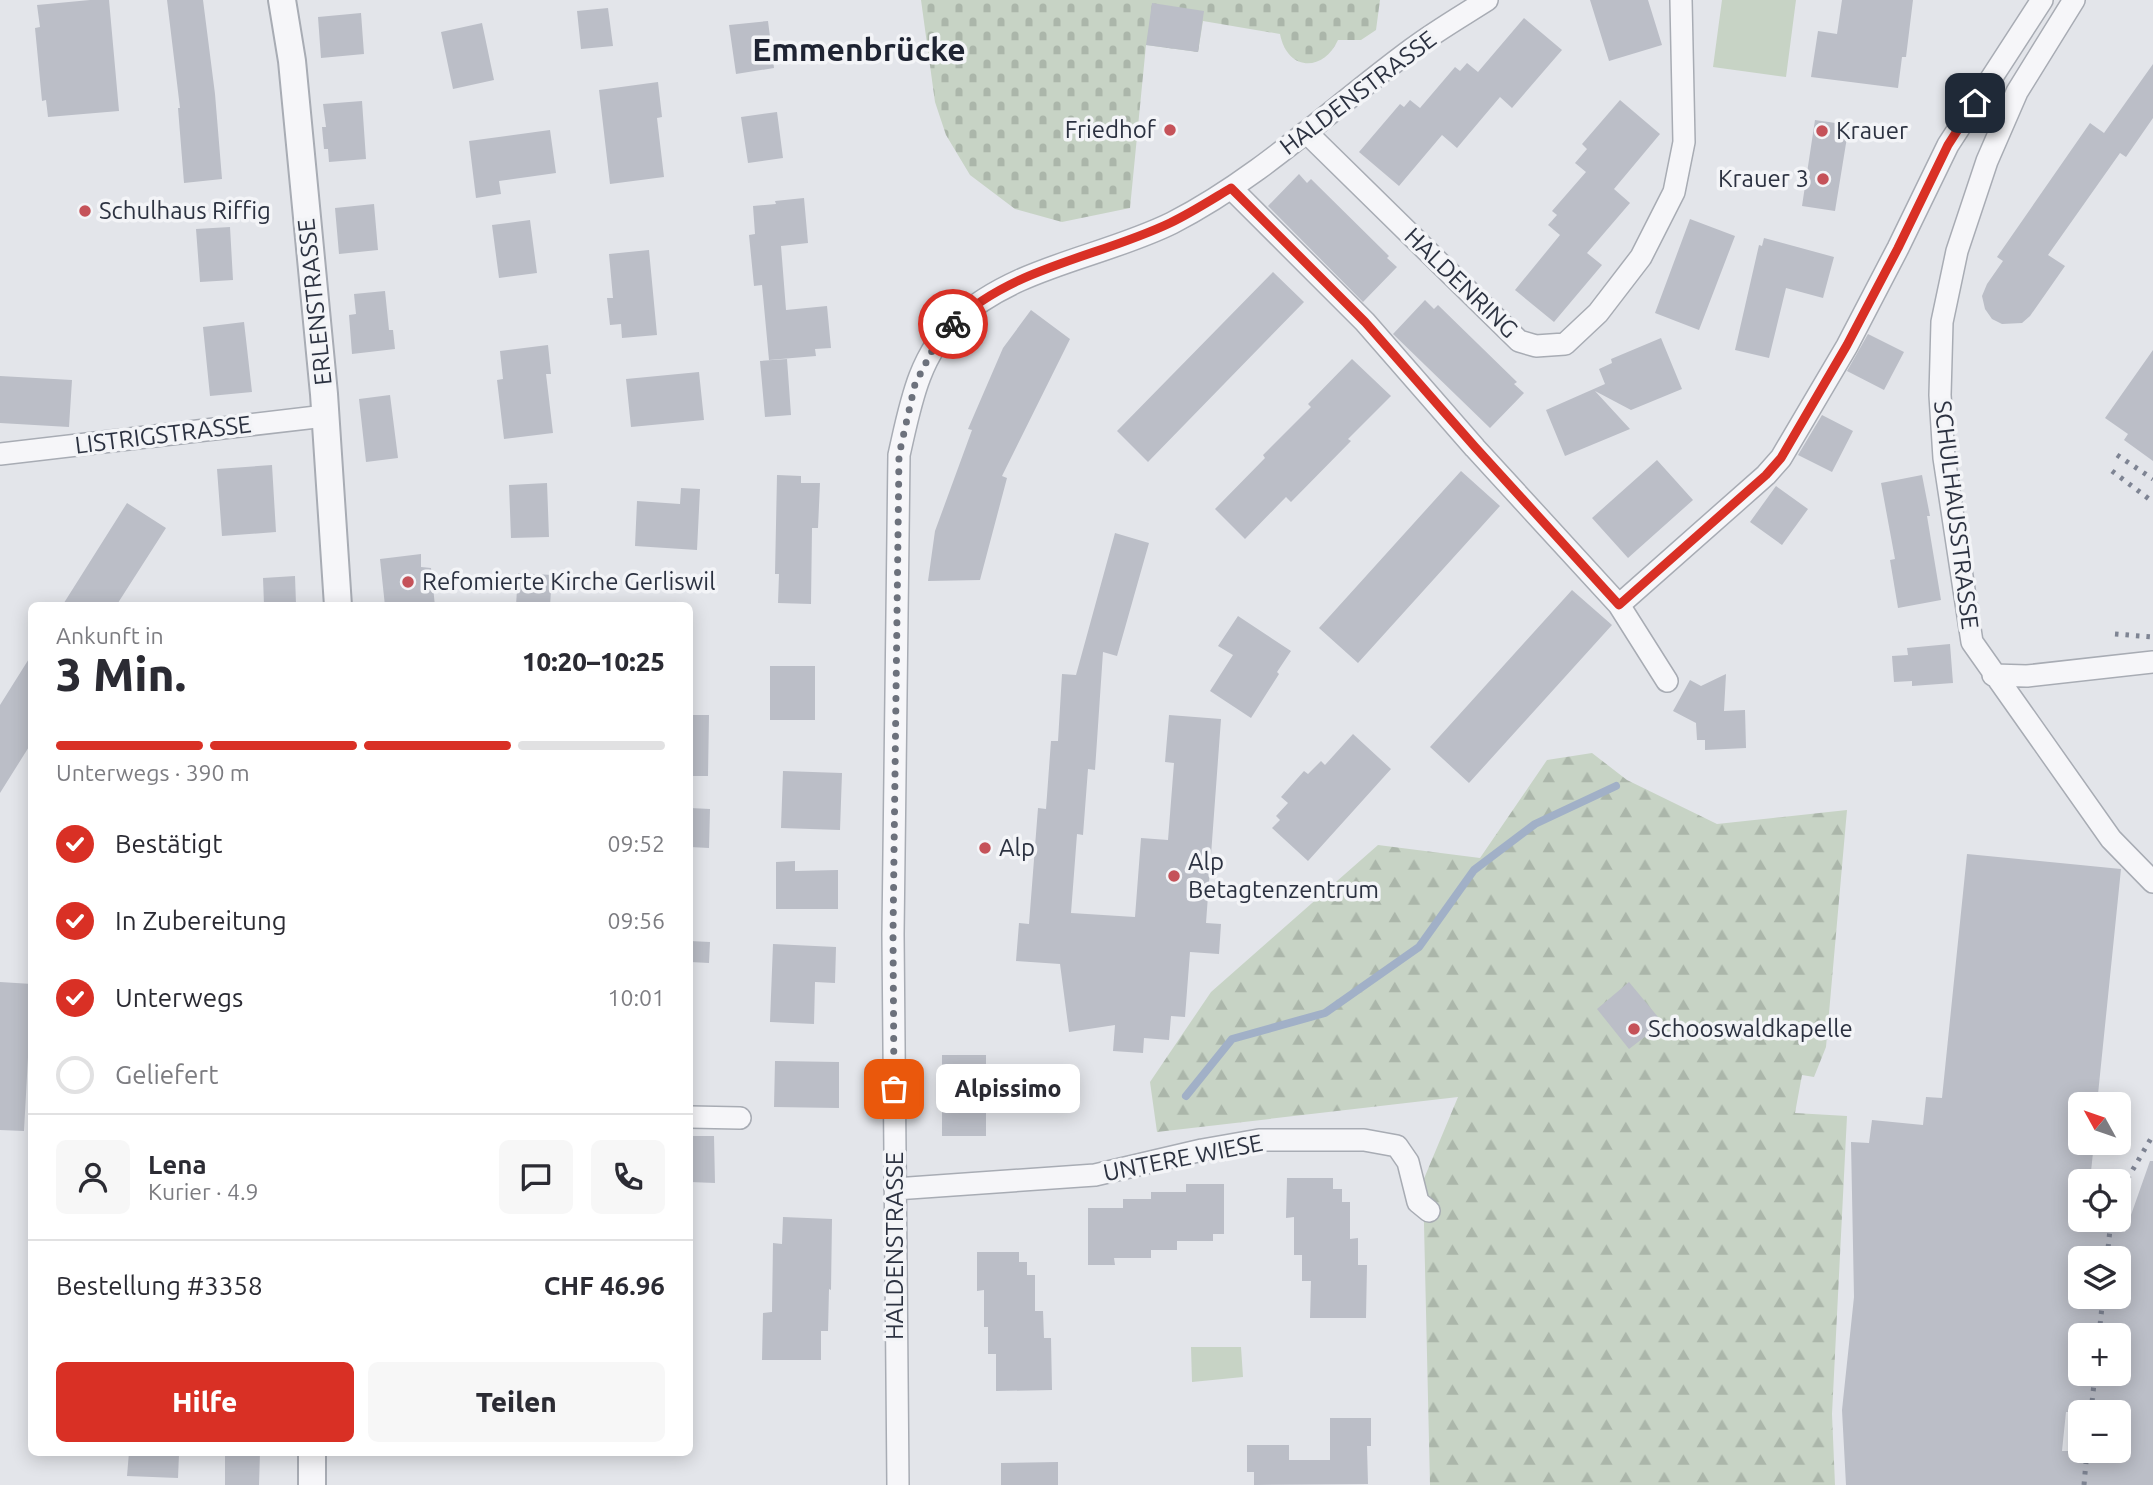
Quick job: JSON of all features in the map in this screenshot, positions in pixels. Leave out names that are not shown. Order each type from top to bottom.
[{"type":"street","name":"ERLENSTRASSE","points":[[282,0],[292,61],[325,416],[338,602]]},
{"type":"street","name":"HALDENSTRASSE","points":[[898,1485],[893,934],[899,455],[915,384],[934,347],[955,322],[987,296],[1025,278],[1171,223],[1231,188],[1413,48],[1487,0]]},
{"type":"street","name":"HALDENRING","points":[[1306,132],[1519,341],[1536,346],[1565,344],[1598,313],[1642,257],[1674,192],[1684,142],[1681,0]]},
{"type":"street","points":[[1619,605],[1766,475],[1781,458],[1847,345],[1948,145],[2042,0]]},
{"type":"street","name":"SCHULHAUSSTRASSE","points":[[2074,0],[2017,92],[1987,161],[1956,251],[1941,322],[1940,395],[1944,458],[1972,642],[2111,839],[2153,882]]},
{"type":"street","points":[[1231,188],[1365,322],[1619,605],[1667,681]]},
{"type":"street","name":"LISTRIGSTRASSE","points":[[0,454],[325,416]]},
{"type":"street","points":[[1993,675],[2027,676],[2153,662]]},
{"type":"street","points":[[693,1117],[740,1118]]},
{"type":"street","name":"UNTERE WIESE","points":[[895,1189],[1095,1175],[1202,1150],[1259,1140],[1364,1140],[1397,1146],[1408,1163],[1418,1202],[1429,1211]]},
{"type":"street","points":[[312,1456],[312,1485]]},
{"type":"green space","points":[[921,0],[1380,0],[1376,30],[1361,40],[1338,40],[1324,58],[1315,62],[1297,61],[1284,46],[1280,34],[1203,21],[1198,52],[1146,45],[1130,208],[1062,222],[1015,209],[970,175],[946,135],[935,102]]},
{"type":"green space","points":[[1722,0],[1796,0],[1786,77],[1713,67]]},
{"type":"green space","points":[[1592,753],[1627,780],[1717,824],[1847,810],[1826,1047],[1814,1077],[1802,1075],[1795,1113],[1847,1116],[1832,1414],[1835,1485],[1430,1485],[1423,1181],[1458,1097],[1157,1132],[1150,1082],[1211,992],[1378,845],[1480,858],[1547,760]]},
{"type":"green space","points":[[1191,1347],[1241,1347],[1243,1377],[1192,1382]]},
{"type":"building","points":[[109,0],[119,111],[48,117],[46,100],[42,101],[35,28],[40,27],[37,5]]},
{"type":"building","points":[[167,0],[203,0],[222,179],[184,183],[180,108]]},
{"type":"building","points":[[1590,0],[1648,0],[1662,45],[1609,61]]},
{"type":"building","points":[[1842,0],[1913,0],[1906,57],[1902,57],[1898,88],[1811,77],[1818,31],[1837,34]]},
{"type":"building","points":[[1152,3],[1204,11],[1198,52],[1146,45]]},
{"type":"building","points":[[608,8],[613,46],[581,49],[577,11]]},
{"type":"building","points":[[361,13],[364,54],[321,58],[318,17]]},
{"type":"building","points":[[1524,18],[1562,50],[1512,108],[1500,97],[1457,148],[1442,135],[1399,186],[1359,152],[1400,104],[1404,107],[1410,100],[1420,108],[1455,67],[1460,71],[1467,63],[1478,72]]},
{"type":"building","points":[[768,21],[774,68],[736,74],[729,25]]},
{"type":"building","points":[[482,23],[494,80],[453,89],[441,32]]},
{"type":"building","points":[[2153,64],[2153,118],[2126,157],[2120,153],[2048,255],[2065,266],[2030,316],[2022,323],[2002,324],[1992,319],[1985,309],[1982,296],[2003,261],[1997,257],[2090,123],[2104,133]]},
{"type":"building","points":[[658,82],[662,117],[657,118],[664,177],[610,184],[599,90]]},
{"type":"building","points":[[1620,100],[1660,134],[1614,189],[1630,203],[1587,253],[1602,265],[1554,322],[1515,290],[1560,235],[1548,225],[1557,215],[1552,211],[1586,172],[1575,163],[1587,149],[1582,144]]},
{"type":"building","points":[[362,101],[366,159],[329,162],[328,149],[324,149],[322,127],[326,127],[323,104]]},
{"type":"building","points":[[777,112],[783,158],[748,163],[741,117]]},
{"type":"building","name":"Krauer 3","points":[[1815,120],[1849,125],[1835,211],[1802,206]]},
{"type":"building","points":[[550,130],[556,173],[499,181],[501,194],[476,198],[469,141]]},
{"type":"building","points":[[1299,174],[1307,183],[1311,179],[1397,267],[1363,302],[1268,206]]},
{"type":"building","points":[[804,198],[808,243],[781,246],[786,310],[827,306],[831,348],[815,349],[816,356],[769,360],[762,285],[754,286],[749,235],[755,234],[753,206]]},
{"type":"building","points":[[374,204],[378,250],[339,254],[335,208]]},
{"type":"building","points":[[1690,219],[1735,236],[1699,330],[1655,313]]},
{"type":"building","points":[[530,220],[537,273],[499,278],[492,225]]},
{"type":"building","points":[[230,227],[233,280],[200,282],[196,229]]},
{"type":"building","points":[[1764,238],[1834,257],[1823,298],[1786,288],[1769,358],[1735,350],[1759,245],[1762,246]]},
{"type":"building","points":[[649,250],[657,335],[622,338],[621,324],[610,325],[607,298],[613,298],[609,254]]},
{"type":"building","points":[[1273,272],[1304,302],[1148,462],[1117,431]]},
{"type":"building","points":[[385,291],[389,330],[393,330],[395,349],[352,354],[349,315],[356,314],[354,294]]},
{"type":"building","points":[[1425,300],[1434,309],[1438,305],[1517,382],[1514,384],[1524,393],[1490,428],[1393,334]]},
{"type":"building","points":[[1031,310],[1070,339],[1002,476],[1007,478],[980,580],[928,581],[935,531],[972,430],[968,429],[1003,348]]},
{"type":"building","points":[[244,322],[252,392],[210,396],[203,327]]},
{"type":"building","points":[[1868,334],[1904,352],[1884,390],[1847,371]]},
{"type":"building","points":[[1661,338],[1682,389],[1631,410],[1595,391],[1630,429],[1565,456],[1546,410],[1605,384],[1599,369],[1612,363],[1611,359]]},
{"type":"building","points":[[548,345],[551,374],[546,374],[553,433],[504,439],[497,380],[503,379],[500,351]]},
{"type":"building","points":[[2153,350],[2153,461],[2124,440],[2128,434],[2105,418]]},
{"type":"building","points":[[787,359],[791,415],[765,417],[760,361]]},
{"type":"building","points":[[1352,359],[1391,396],[1291,502],[1286,497],[1245,539],[1215,509],[1265,458],[1263,455],[1311,407],[1308,404]]},
{"type":"building","points":[[699,372],[704,420],[631,427],[626,379]]},
{"type":"building","points":[[0,376],[72,380],[69,427],[0,423]]},
{"type":"building","points":[[390,395],[398,458],[366,462],[359,399]]},
{"type":"building","points":[[1822,415],[1853,431],[1832,472],[1798,455]]},
{"type":"building","points":[[1657,460],[1693,500],[1628,558],[1592,518]]},
{"type":"building","points":[[272,465],[276,532],[222,536],[217,469]]},
{"type":"building","points":[[1461,471],[1500,506],[1358,663],[1319,628]]},
{"type":"building","points":[[777,475],[801,476],[801,483],[820,483],[818,528],[812,528],[811,604],[778,603],[779,574],[775,574]]},
{"type":"building","points":[[1922,475],[1941,600],[1898,608],[1890,560],[1895,559],[1881,483]]},
{"type":"building","points":[[547,483],[549,537],[511,538],[509,485]]},
{"type":"building","points":[[1776,486],[1808,509],[1782,545],[1750,522]]},
{"type":"building","points":[[681,488],[700,489],[697,550],[635,546],[637,501],[680,504]]},
{"type":"building","points":[[127,503],[166,528],[119,602],[65,602]]},
{"type":"building","name":"Alp Betagtenzentrum","points":[[1115,533],[1149,543],[1117,656],[1103,652],[1095,770],[1088,769],[1083,835],[1077,834],[1071,913],[1135,917],[1141,838],[1168,840],[1174,763],[1165,762],[1169,715],[1221,719],[1206,923],[1221,924],[1219,954],[1190,952],[1185,1017],[1171,1016],[1169,1040],[1144,1038],[1143,1053],[1113,1051],[1115,1025],[1069,1032],[1060,964],[1016,961],[1019,923],[1029,924],[1038,808],[1046,809],[1051,741],[1058,741],[1062,674],[1076,675]]},
{"type":"building","name":"Refomierte Kirche Gerliswil","points":[[421,554],[421,567],[431,568],[435,602],[385,602],[380,559]]},
{"type":"building","points":[[518,573],[552,575],[550,602],[516,602]]},
{"type":"building","points":[[295,576],[296,602],[264,602],[263,578]]},
{"type":"building","points":[[1572,590],[1612,625],[1469,783],[1430,747]]},
{"type":"building","points":[[1238,616],[1291,651],[1251,718],[1210,691],[1233,655],[1218,646]]},
{"type":"building","points":[[1950,644],[1953,683],[1912,686],[1912,681],[1894,682],[1892,656],[1908,655],[1907,648]]},
{"type":"building","points":[[28,660],[28,748],[0,793],[0,705]]},
{"type":"building","points":[[770,666],[815,666],[815,720],[770,720]]},
{"type":"building","points":[[1726,674],[1724,711],[1745,710],[1746,748],[1705,750],[1705,740],[1697,740],[1696,723],[1673,711],[1690,680],[1701,686]]},
{"type":"building","points":[[693,715],[709,715],[708,776],[693,776]]},
{"type":"building","points":[[1353,734],[1391,769],[1308,861],[1272,828],[1280,820],[1276,816],[1288,803],[1281,797],[1304,771],[1308,774],[1321,761],[1325,765]]},
{"type":"building","points":[[783,771],[842,773],[840,830],[781,828]]},
{"type":"building","points":[[693,808],[710,809],[709,848],[693,847]]},
{"type":"building","points":[[1967,854],[2121,869],[2098,1092],[2068,1092],[2068,1155],[2093,1155],[2091,1169],[2068,1169],[2068,1232],[2131,1232],[2131,1215],[2150,1161],[2153,1161],[2153,1485],[1846,1485],[1842,1410],[1854,1297],[1851,1142],[1869,1143],[1872,1120],[1923,1125],[1926,1097],[1942,1098]]},
{"type":"building","points":[[795,861],[795,871],[838,870],[838,909],[776,909],[776,862]]},
{"type":"building","points":[[693,941],[710,942],[709,963],[693,962]]},
{"type":"building","points":[[773,944],[836,947],[835,983],[815,982],[814,1024],[770,1022]]},
{"type":"building","points":[[0,982],[28,984],[24,1131],[0,1130]]},
{"type":"building","name":"Schooswaldkapelle","points":[[1629,982],[1663,1023],[1629,1049],[1597,1009]]},
{"type":"building","points":[[942,1055],[986,1055],[986,1136],[942,1136]]},
{"type":"building","points":[[775,1061],[839,1062],[839,1108],[774,1107]]},
{"type":"building","points":[[693,1136],[714,1136],[715,1183],[693,1182]]},
{"type":"building","points":[[1287,1178],[1333,1178],[1333,1189],[1342,1189],[1342,1202],[1350,1202],[1350,1239],[1358,1238],[1358,1265],[1367,1265],[1366,1318],[1310,1318],[1311,1281],[1302,1281],[1302,1255],[1294,1255],[1294,1217],[1286,1218]]},
{"type":"building","points":[[1186,1184],[1224,1184],[1224,1234],[1213,1234],[1213,1241],[1177,1241],[1177,1250],[1151,1250],[1151,1258],[1114,1258],[1115,1265],[1088,1265],[1088,1208],[1123,1208],[1123,1199],[1151,1199],[1151,1192],[1186,1192]]},
{"type":"building","points":[[783,1217],[832,1219],[828,1331],[821,1331],[821,1360],[762,1360],[763,1313],[772,1312],[773,1243],[782,1244]]},
{"type":"building","points":[[977,1252],[1019,1252],[1019,1262],[1027,1262],[1027,1275],[1035,1275],[1035,1311],[1043,1311],[1044,1338],[1051,1338],[1052,1390],[996,1391],[996,1354],[988,1354],[988,1327],[984,1327],[984,1290],[977,1291]]},
{"type":"building","points":[[1330,1418],[1371,1418],[1371,1446],[1367,1446],[1368,1484],[1254,1485],[1254,1472],[1247,1472],[1247,1445],[1289,1445],[1289,1460],[1330,1460]]},
{"type":"building","points":[[129,1456],[179,1456],[178,1478],[127,1476]]},
{"type":"building","points":[[225,1456],[260,1456],[259,1485],[225,1485]]},
{"type":"building","points":[[1058,1462],[1058,1485],[1001,1485],[1001,1463]]},
{"type":"waterway","points":[[1186,1096],[1232,1039],[1325,1013],[1419,947],[1474,870],[1535,824],[1616,786]]},
{"type":"railway","points":[[2117,455],[2153,479]]},
{"type":"railway","points":[[2112,471],[2153,502]]},
{"type":"railway","points":[[2115,634],[2153,637]]},
{"type":"railway","points":[[2131,1173],[2153,1135]]},
{"type":"railway","points":[[2108,1246],[2110,1232]]},
{"type":"railway","points":[[2100,1323],[2102,1309]]},
{"type":"railway","points":[[2092,1400],[2094,1386]]},
{"type":"railway","points":[[2084,1485],[2086,1463]]},
{"type":"way so far","points":[[894,1089],[893,934],[899,455],[915,384],[934,347],[953,324]]},
{"type":"place","name":"Friedhof","points":[[1170,130]]},
{"type":"place","name":"Krauer","points":[[1822,131]]},
{"type":"place","name":"Krauer 3","points":[[1823,179]]},
{"type":"place","name":"Schulhaus Riffig","points":[[85,211]]},
{"type":"place","name":"Refomierte Kirche Gerliswil","points":[[408,582]]},
{"type":"place","name":"Alp","points":[[985,848]]},
{"type":"place","name":"Alp Betagtenzentrum","points":[[1174,876]]},
{"type":"place","name":"Schooswaldkapelle","points":[[1634,1029]]},
{"type":"place","name":"Alpissimo","points":[[894,1089]]},
{"type":"district","name":"Emmenbrücke","points":[[859,50]]},
{"type":"route","points":[[953,324],[987,296],[1025,278],[1171,223],[1231,188],[1365,322],[1619,605],[1766,475],[1781,458],[1847,345],[1948,145],[1975,103]]}]
